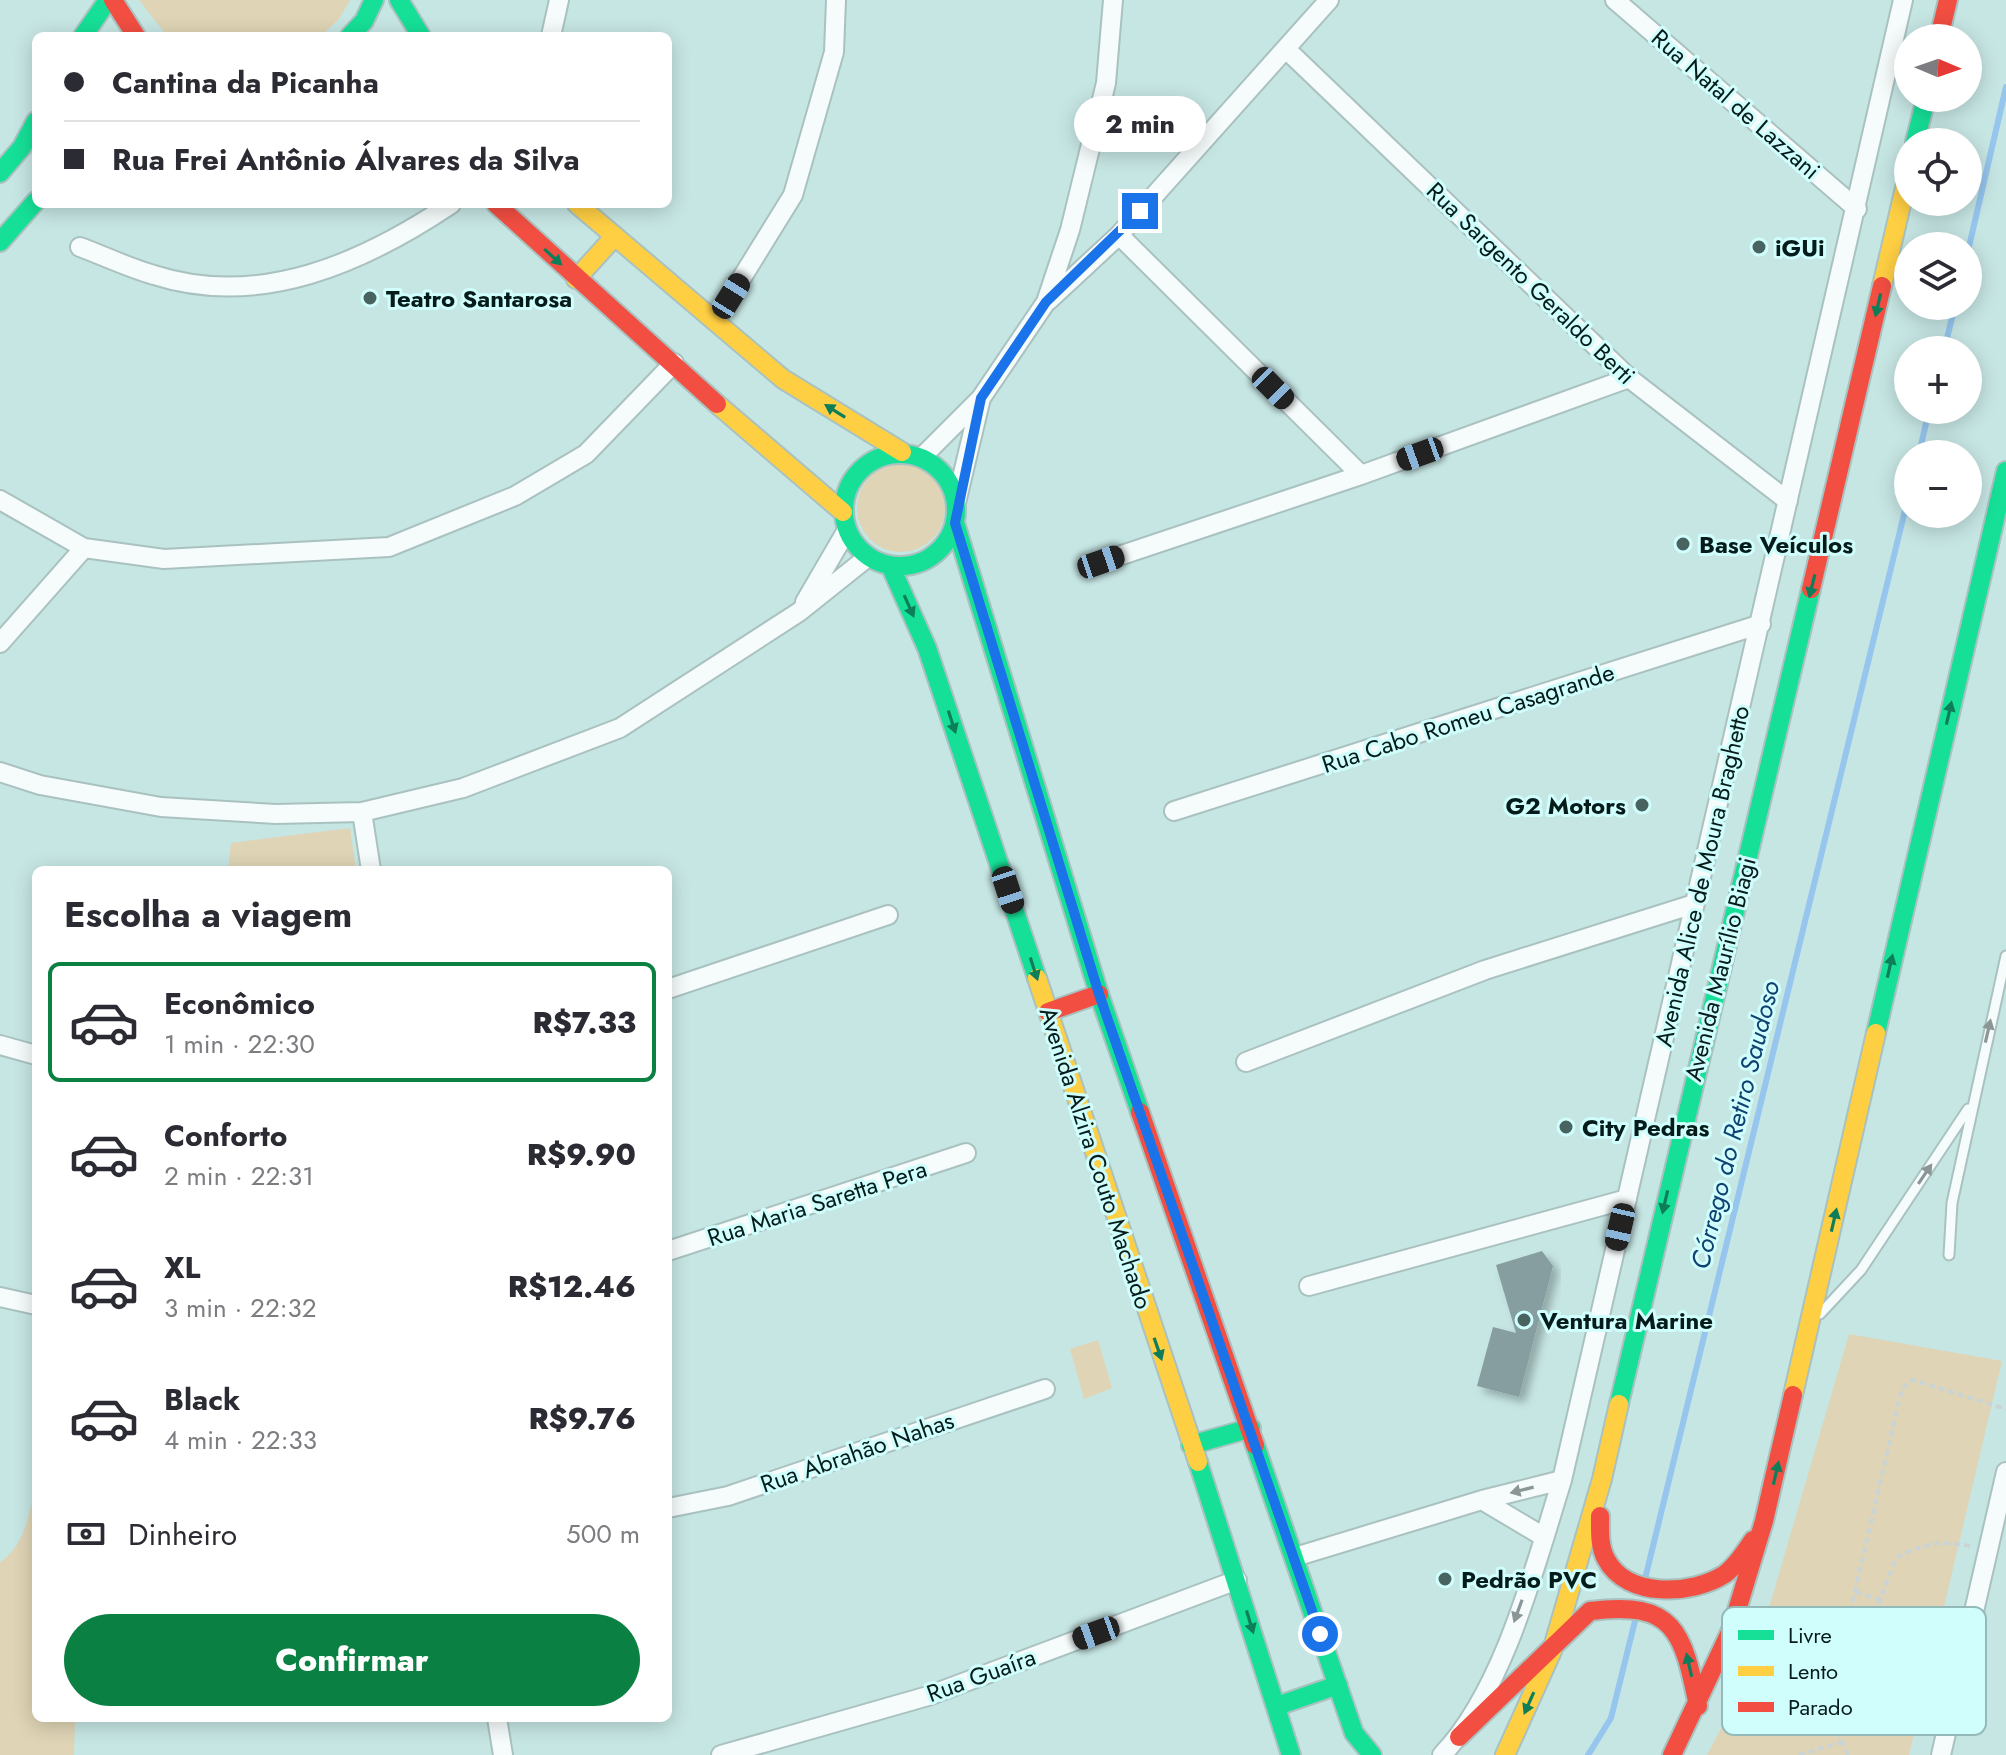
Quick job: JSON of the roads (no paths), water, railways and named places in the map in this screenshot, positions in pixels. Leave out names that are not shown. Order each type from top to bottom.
[{"type":"street","points":[[86,32],[110,0],[133,32]]},
{"type":"street","points":[[354,32],[364,21],[374,0]]},
{"type":"street","points":[[399,0],[419,32]]},
{"type":"street","points":[[552,32],[559,0]]},
{"type":"street","points":[[715,321],[793,195],[834,52],[836,0]]},
{"type":"street","points":[[1046,302],[1070,230],[1106,83],[1113,0]]},
{"type":"street","points":[[922,457],[981,398],[1046,302],[1119,235],[1329,0]]},
{"type":"street","name":"Rua Natal de Lazzani","points":[[1615,0],[1857,209]]},
{"type":"street","name":"Avenida Alice de Moura Braghetto","points":[[1459,1737],[1491,1684],[1562,1480],[1903,0]]},
{"type":"street","points":[[1942,24],[1948,0]]},
{"type":"street","name":"Rua Sargento Geraldo Berti","points":[[1287,50],[1629,378],[1788,501]]},
{"type":"street","points":[[0,173],[22,147],[32,128]]},
{"type":"street","points":[[0,242],[32,206]]},
{"type":"street","points":[[80,247],[156,276],[258,288],[323,273],[417,227],[445,208]]},
{"type":"street","points":[[500,208],[845,521],[868,557],[890,565],[924,561],[948,539],[955,523]]},
{"type":"street","points":[[582,208],[783,379],[902,452],[922,457],[945,475],[956,503]]},
{"type":"street","name":"Avenida Maurílio Biagi","points":[[1505,1755],[1552,1651],[1602,1479],[1898,216]]},
{"type":"street","points":[[1119,235],[1361,475]]},
{"type":"street","points":[[576,279],[615,236]]},
{"type":"street","points":[[0,500],[84,548],[164,559],[389,547],[515,496],[586,454],[674,363]]},
{"type":"street","points":[[1101,562],[1361,475],[1629,378]]},
{"type":"street","points":[[981,398],[956,503],[955,523],[1099,994],[1354,1733],[1372,1755]]},
{"type":"street","points":[[799,612],[845,521],[847,489],[859,470],[879,457],[902,452]]},
{"type":"street","points":[[1738,1607],[1764,1521],[1920,833],[2006,471]]},
{"type":"street","points":[[0,643],[84,548]]},
{"type":"street","points":[[0,772],[40,785],[161,807],[276,814],[362,812],[463,788],[620,728],[799,612],[868,557]]},
{"type":"street","name":"Avenida Alzira Couto Machado","points":[[890,565],[927,648],[1237,1580],[1291,1755]]},
{"type":"street","name":"Rua Cabo Romeu Casagrande","points":[[1174,811],[1761,624]]},
{"type":"street","points":[[362,812],[370,866]]},
{"type":"street","points":[[1246,1062],[1485,970],[1694,904]]},
{"type":"street","points":[[672,988],[888,915]]},
{"type":"street","points":[[1048,1012],[1099,994]]},
{"type":"street","points":[[0,1045],[32,1054]]},
{"type":"street","name":"Rua Maria Saretta Pera","points":[[672,1250],[966,1153]]},
{"type":"street","points":[[1309,1286],[1627,1199]]},
{"type":"street","points":[[0,1297],[32,1304]]},
{"type":"street","name":"Rua Abrahão Nahas","points":[[672,1507],[728,1496],[1045,1389]]},
{"type":"street","points":[[1191,1445],[1251,1428]]},
{"type":"street","points":[[1975,1607],[2006,1472]]},
{"type":"street","points":[[1602,1479],[1599,1542],[1620,1577],[1648,1587],[1680,1590],[1704,1585],[1725,1574],[1740,1560],[1764,1521]]},
{"type":"street","points":[[1295,1557],[1482,1500],[1562,1480]]},
{"type":"street","points":[[1482,1500],[1544,1537]]},
{"type":"street","name":"Rua Guaíra","points":[[721,1755],[928,1696],[1237,1580]]},
{"type":"street","points":[[1442,1755],[1590,1611],[1616,1606],[1648,1610],[1674,1627],[1685,1647],[1698,1706]]},
{"type":"street","points":[[1672,1755],[1722,1651]]},
{"type":"street","points":[[1277,1706],[1338,1685]]},
{"type":"street","points":[[498,1722],[503,1755]]},
{"type":"street","points":[[1941,1755],[1946,1735]]},
{"type":"lane","points":[[1949,1255],[1952,1203],[2006,956]]},
{"type":"lane","points":[[1810,1325],[1861,1270],[1971,1105]]},
{"type":"waterway","name":"Córrego do Retiro Saudoso","points":[[1972,232],[2006,87]]},
{"type":"waterway","name":"Córrego do Retiro Saudoso","points":[[1948,336],[1952,320]]},
{"type":"waterway","name":"Córrego do Retiro Saudoso","points":[[1922,440],[1926,424]]},
{"type":"waterway","name":"Córrego do Retiro Saudoso","points":[[1645,1579],[1901,528]]},
{"type":"waterway","name":"Córrego do Retiro Saudoso","points":[[1588,1755],[1611,1718],[1636,1617]]},
{"type":"place","name":"iGUi","points":[[1759,247]]},
{"type":"place","name":"Teatro Santarosa","points":[[370,298]]},
{"type":"place","name":"Base Veículos","points":[[1683,544]]},
{"type":"place","name":"G2 Motors","points":[[1642,805]]},
{"type":"place","name":"City Pedras","points":[[1566,1127]]},
{"type":"place","name":"Ventura Marine","points":[[1524,1320]]},
{"type":"place","name":"Pedrão PVC","points":[[1445,1579]]}]
